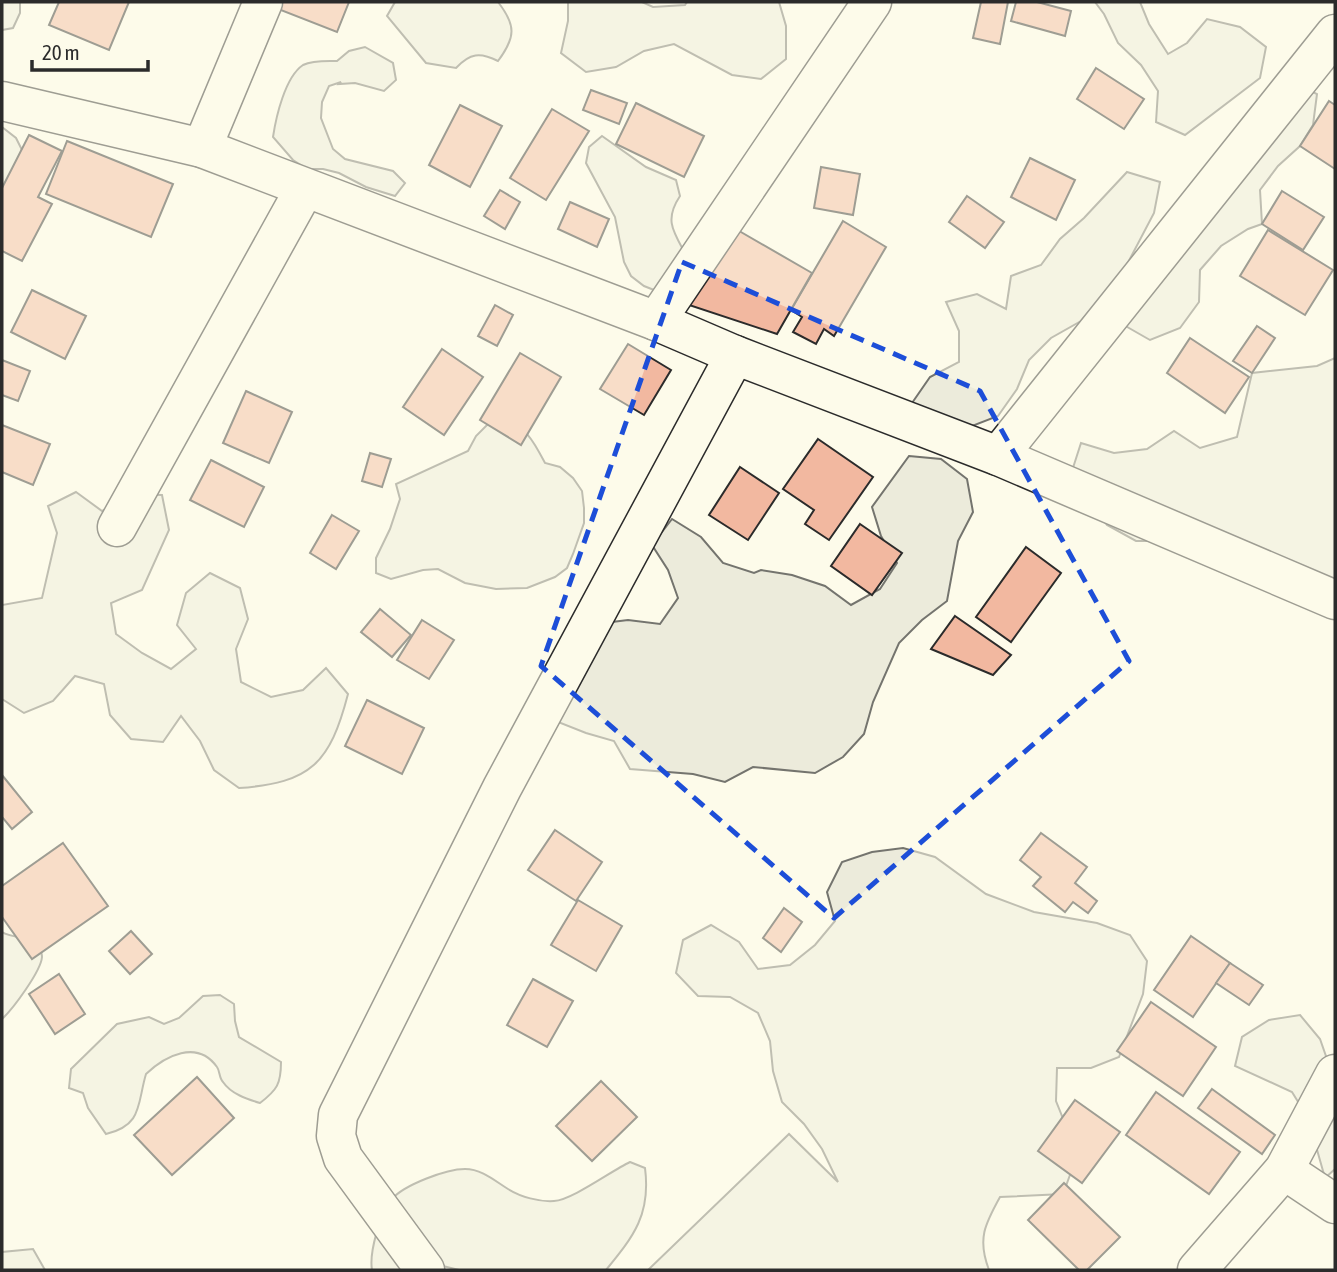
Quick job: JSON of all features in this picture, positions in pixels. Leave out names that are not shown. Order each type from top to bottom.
[{"type":"street","points":[[202,148],[263,2]]},
{"type":"street","points":[[656,321],[872,2]]},
{"type":"street","points":[[998,456],[1335,34]]},
{"type":"street","points":[[2,101],[202,148],[656,321],[735,355],[998,456],[1335,600]]},
{"type":"street","points":[[117,527],[305,188]]},
{"type":"street","points":[[425,1270],[343,1158],[336,1136],[338,1115],[502,788],[735,355]]},
{"type":"street","points":[[1197,1270],[1284,1170],[1335,1074]]},
{"type":"street","points":[[1284,1170],[1335,1204]]},
{"type":"highlighted area","points":[[682,262],[980,391],[1129,661],[834,918],[541,666]]},
{"type":"shaded area","points":[[2,2],[20,2],[20,13],[13,28],[2,30]]},
{"type":"shaded area","points":[[395,2],[498,2],[511,24],[511,38],[498,61],[480,55],[466,59],[456,68],[426,63],[387,16]]},
{"type":"shaded area","points":[[568,2],[642,2],[653,7],[685,5],[687,2],[779,2],[786,26],[786,59],[761,79],[732,75],[674,44],[644,51],[616,67],[586,72],[561,53],[568,21]]},
{"type":"shaded area","points":[[1095,2],[1140,2],[1149,24],[1168,54],[1187,43],[1207,19],[1240,27],[1266,47],[1260,78],[1185,135],[1156,122],[1158,91],[1141,65],[1118,43]]},
{"type":"shaded area","points":[[365,47],[393,63],[396,80],[384,91],[355,83],[339,84],[341,82],[329,86],[322,102],[321,118],[333,149],[345,159],[393,171],[405,183],[395,196],[366,187],[339,173],[307,169],[293,160],[273,137],[286,88],[303,65],[337,61],[349,51]]},
{"type":"shaded area","points":[[1287,79],[1317,94],[1313,125],[1300,146],[1278,166],[1260,190],[1262,224],[1248,229],[1221,246],[1200,270],[1199,302],[1180,328],[1150,340],[1122,324]]},
{"type":"shaded area","points":[[2,127],[16,138],[23,152],[7,212],[2,217]]},
{"type":"shaded area","points":[[602,136],[646,167],[676,180],[680,196],[671,219],[677,239],[686,255],[659,292],[644,286],[631,276],[624,262],[615,217],[586,163],[589,147]]},
{"type":"shaded area","points":[[1127,172],[1160,182],[1154,213],[1123,272],[1081,321],[1051,338],[1029,360],[1017,389],[998,416],[967,428],[912,403],[930,377],[959,362],[959,331],[946,302],[977,294],[1006,309],[1011,276],[1041,265],[1060,239],[1084,218]]},
{"type":"shaded area","points":[[1335,358],[1335,578],[1309,593],[1167,541],[1136,541],[1107,525],[1071,474],[1081,443],[1114,453],[1147,449],[1174,431],[1200,448],[1237,437],[1252,373],[1317,366]]},
{"type":"shaded area","points":[[500,418],[522,430],[545,463],[560,467],[573,478],[582,491],[584,523],[567,568],[555,577],[527,588],[496,589],[465,583],[438,569],[423,570],[391,579],[376,573],[376,558],[400,499],[396,484],[468,451],[476,436],[487,425]]},
{"type":"shaded area","points":[[909,456],[941,459],[967,479],[973,512],[958,541],[947,601],[922,620],[899,643],[873,702],[864,734],[843,757],[815,773],[753,767],[725,782],[693,774],[630,769],[614,741],[558,722],[596,624],[628,620],[660,624],[678,598],[668,570],[652,545],[672,519],[701,537],[723,563],[754,573],[761,570],[792,575],[825,586],[851,605],[880,589],[897,563],[881,536],[872,507]]},
{"type":"shaded area","points":[[76,492],[102,511],[129,494],[162,495],[169,530],[142,590],[111,603],[116,634],[142,653],[171,669],[196,649],[177,625],[186,593],[210,573],[240,588],[248,619],[236,649],[241,682],[271,697],[303,690],[326,668],[348,694],[334,737],[314,765],[284,781],[239,788],[214,770],[200,741],[181,716],[163,742],[131,739],[110,715],[104,684],[75,676],[53,701],[24,713],[2,699],[2,605],[42,598],[57,533],[48,506]]},
{"type":"shaded area","points":[[903,848],[935,857],[986,894],[1034,912],[1097,923],[1130,935],[1147,961],[1143,994],[1119,1057],[1091,1068],[1057,1068],[1056,1101],[1068,1131],[1074,1164],[1063,1194],[1000,1197],[984,1232],[985,1259],[989,1270],[648,1270],[789,1134],[838,1182],[822,1149],[804,1124],[782,1102],[773,1071],[770,1041],[758,1013],[730,997],[698,996],[676,973],[683,940],[711,925],[739,942],[758,969],[790,965],[815,945],[835,921],[827,892],[842,862],[872,852]]},
{"type":"shaded area","points":[[2,932],[37,941],[42,957],[32,980],[2,1019]]},
{"type":"shaded area","points":[[220,995],[234,1004],[239,1037],[281,1062],[279,1081],[274,1090],[260,1103],[245,1098],[226,1086],[217,1067],[209,1059],[191,1052],[181,1053],[162,1061],[146,1074],[133,1119],[118,1130],[106,1134],[88,1108],[83,1093],[69,1088],[71,1069],[117,1024],[149,1017],[164,1024],[179,1018],[203,996]]},
{"type":"shaded area","points":[[1300,1015],[1320,1039],[1335,1082],[1335,1169],[1325,1178],[1308,1118],[1292,1092],[1235,1066],[1242,1037],[1269,1020]]},
{"type":"shaded area","points":[[630,1162],[645,1168],[643,1212],[625,1246],[606,1270],[459,1270],[443,1266],[421,1270],[372,1270],[374,1244],[388,1205],[406,1188],[426,1179],[457,1170],[471,1170],[483,1173],[524,1197],[554,1201],[581,1191]]},
{"type":"shaded area","points":[[33,1249],[45,1270],[2,1270],[2,1252]]},
{"type":"building","points":[[59,2],[129,2],[109,50],[49,25]]},
{"type":"building","points":[[275,2],[349,2],[337,32],[273,7]]},
{"type":"building","points":[[981,2],[1008,2],[1000,44],[973,38]]},
{"type":"building","points":[[1016,2],[1037,2],[1071,11],[1065,36],[1011,21]]},
{"type":"building","points":[[1096,68],[1144,99],[1124,129],[1077,99]]},
{"type":"building","points":[[591,90],[627,103],[619,124],[583,110]]},
{"type":"building","points":[[1329,101],[1335,105],[1335,169],[1300,146]]},
{"type":"building","points":[[636,103],[704,136],[684,177],[616,144]]},
{"type":"building","points":[[460,105],[502,126],[470,187],[429,165]]},
{"type":"building","points":[[552,109],[589,131],[546,200],[510,178]]},
{"type":"building","points":[[29,135],[62,151],[38,197],[52,204],[22,261],[2,251],[2,188]]},
{"type":"building","points":[[67,141],[173,184],[151,237],[46,194]]},
{"type":"building","points":[[1030,158],[1075,180],[1056,220],[1011,197]]},
{"type":"building","points":[[821,167],[860,174],[853,215],[814,208]]},
{"type":"building","points":[[500,190],[520,202],[505,229],[484,216]]},
{"type":"building","points":[[1282,191],[1324,217],[1303,250],[1262,224]]},
{"type":"building","points":[[967,196],[1004,222],[985,248],[949,222]]},
{"type":"building","points":[[570,202],[609,219],[597,247],[558,229]]},
{"type":"building","points":[[843,221],[886,247],[834,336],[824,329],[816,344],[793,332],[802,317],[791,310]]},
{"type":"building","points":[[734,228],[812,273],[777,334],[680,302]]},
{"type":"building","points":[[1268,230],[1333,270],[1305,315],[1240,276]]},
{"type":"building","points":[[32,290],[86,316],[65,359],[11,332]]},
{"type":"building","points":[[495,305],[513,315],[497,346],[478,336]]},
{"type":"building","points":[[1257,326],[1275,338],[1252,373],[1233,361]]},
{"type":"building","points":[[1190,338],[1249,377],[1225,413],[1167,373]]},
{"type":"building","points":[[628,344],[671,370],[644,415],[600,389]]},
{"type":"building","points":[[442,349],[483,377],[444,435],[403,407]]},
{"type":"building","points":[[520,353],[561,377],[521,445],[480,420]]},
{"type":"building","points":[[2,360],[30,371],[18,401],[2,395]]},
{"type":"building","points":[[246,391],[292,412],[269,463],[223,443]]},
{"type":"building","points":[[2,425],[50,444],[33,485],[2,472]]},
{"type":"building","points":[[818,439],[873,477],[829,540],[805,524],[814,510],[783,489]]},
{"type":"building","points":[[370,453],[391,459],[382,487],[362,481]]},
{"type":"building","points":[[211,460],[264,487],[244,527],[190,500]]},
{"type":"building","points":[[740,467],[779,493],[748,540],[709,515]]},
{"type":"building","points":[[332,515],[359,531],[336,569],[310,553]]},
{"type":"building","points":[[860,524],[902,553],[872,595],[831,566]]},
{"type":"building","points":[[1026,547],[1061,573],[1011,642],[976,617]]},
{"type":"building","points":[[380,609],[411,635],[392,657],[361,632]]},
{"type":"building","points":[[955,616],[1011,655],[993,675],[931,649]]},
{"type":"building","points":[[422,620],[454,640],[429,679],[397,660]]},
{"type":"building","points":[[367,700],[424,728],[402,774],[345,746]]},
{"type":"building","points":[[2,775],[32,812],[12,829],[2,817]]},
{"type":"building","points":[[555,830],[602,862],[576,901],[528,870]]},
{"type":"building","points":[[1041,833],[1087,867],[1075,883],[1097,901],[1088,913],[1073,902],[1065,912],[1033,886],[1041,877],[1020,860]]},
{"type":"building","points":[[63,843],[108,906],[32,959],[2,917],[2,886]]},
{"type":"building","points":[[578,900],[622,926],[596,971],[551,945]]},
{"type":"building","points":[[784,908],[802,922],[781,952],[763,938]]},
{"type":"building","points":[[131,931],[152,954],[130,974],[109,951]]},
{"type":"building","points":[[1191,936],[1230,963],[1193,1017],[1154,990]]},
{"type":"building","points":[[1230,963],[1263,985],[1249,1005],[1216,983]]},
{"type":"building","points":[[59,974],[85,1014],[55,1034],[29,994]]},
{"type":"building","points":[[533,979],[573,1001],[547,1047],[507,1025]]},
{"type":"building","points":[[1151,1002],[1216,1047],[1183,1096],[1117,1051]]},
{"type":"building","points":[[197,1077],[234,1118],[172,1175],[134,1135]]},
{"type":"building","points":[[601,1081],[637,1117],[592,1161],[556,1126]]},
{"type":"building","points":[[1212,1089],[1275,1135],[1262,1154],[1198,1108]]},
{"type":"building","points":[[1156,1092],[1240,1152],[1209,1194],[1126,1135]]},
{"type":"building","points":[[1075,1100],[1120,1132],[1082,1183],[1038,1151]]},
{"type":"building","points":[[1064,1183],[1120,1237],[1087,1270],[1079,1270],[1028,1220]]}]
